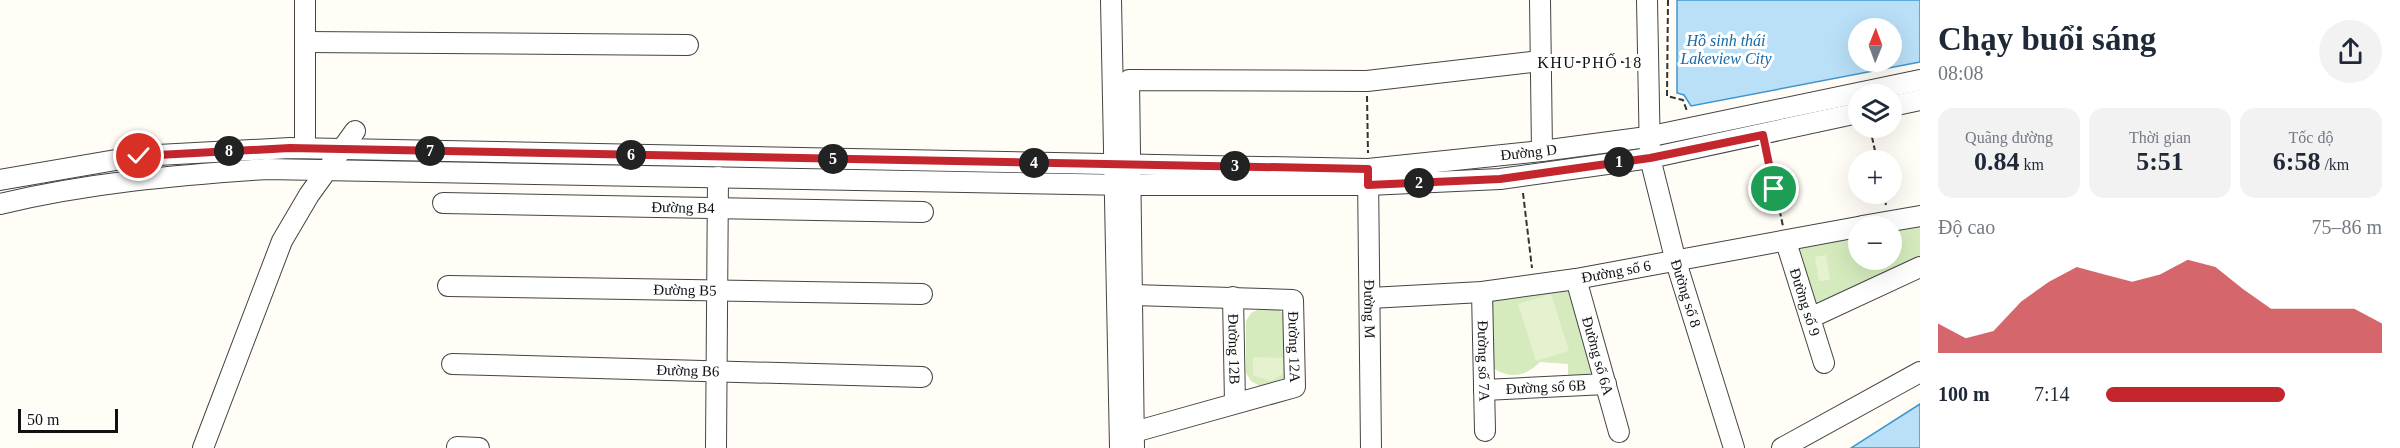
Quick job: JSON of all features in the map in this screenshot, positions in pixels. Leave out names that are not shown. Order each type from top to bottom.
[{"type":"street","points":[[304,0],[305,148]]},
{"type":"street","points":[[1111,0],[1122,164],[1120,448]]},
{"type":"street","points":[[1540,0],[1542,151]]},
{"type":"street","name":"Đường số 8","points":[[1647,0],[1647,137],[1650,158],[1676,262],[1734,448]]},
{"type":"street","points":[[305,42],[688,45]]},
{"type":"street","points":[[1122,164],[1129,80],[1367,81],[1540,61]]},
{"type":"street","name":"Đường D","points":[[0,180],[139,156],[305,148],[1122,164],[1368,177],[1647,137],[1920,80]]},
{"type":"street","points":[[1902,104],[1920,100]]},
{"type":"street","name":"Đường D","points":[[0,204],[41,194],[129,180],[266,169],[330,168],[1122,185],[1368,177],[1520,176],[1650,158],[1848,115]]},
{"type":"street","points":[[203,448],[282,242],[309,195],[355,131]]},
{"type":"street","points":[[716,448],[718,177]]},
{"type":"street","name":"Đường M","points":[[1368,177],[1371,448]]},
{"type":"street","points":[[1122,185],[1133,295],[1134,440]]},
{"type":"street","name":"Đường B4","points":[[443,203],[923,212]]},
{"type":"street","name":"Đường số 6","points":[[1902,219],[1920,216]]},
{"type":"street","name":"Đường số 6","points":[[1370,298],[1482,292],[1576,279],[1848,229]]},
{"type":"street","name":"Đường số 9","points":[[1786,242],[1824,363]]},
{"type":"street","points":[[1810,318],[1920,267]]},
{"type":"street","name":"Đường số 6A","points":[[1576,279],[1619,432]]},
{"type":"street","name":"Đường B5","points":[[448,286],[922,294]]},
{"type":"street","name":"Đường số 7A","points":[[1482,292],[1485,431]]},
{"type":"street","name":"Đường 12A","points":[[1133,295],[1293,300],[1294,387],[1235,403],[1134,440]]},
{"type":"street","name":"Đường 12B","points":[[1233,297],[1235,403]]},
{"type":"street","name":"Đường B6","points":[[452,364],[922,377]]},
{"type":"street","points":[[1782,448],[1920,372]]},
{"type":"street","name":"Đường số 6B","points":[[1484,390],[1605,384]]},
{"type":"street","points":[[457,447],[479,448]]},
{"type":"path","points":[[1664,100],[1667,96],[1668,0]]},
{"type":"path","points":[[1540,61],[1647,62]]},
{"type":"path","points":[[1367,81],[1368,177]]},
{"type":"path","points":[[1667,96],[1683,100],[1689,114],[1685,118]]},
{"type":"path","points":[[1763,135],[1786,242]]},
{"type":"path","points":[[1520,176],[1534,285]]},
{"type":"green space","points":[[1920,223],[1920,257],[1902,265],[1902,226]]},
{"type":"green space","points":[[1848,236],[1848,270],[1892,270],[1820,303],[1814,302],[1797,254],[1800,247]]},
{"type":"green space","points":[[1826,255],[1830,280],[1819,281],[1815,257]]},
{"type":"green space","points":[[1562,286],[1572,290],[1592,371],[1588,377],[1568,378],[1568,364],[1540,362],[1528,371],[1516,375],[1503,373],[1490,366],[1490,305],[1492,299]]},
{"type":"green space","points":[[1551,294],[1569,351],[1536,361],[1518,304]]},
{"type":"green space","points":[[1264,307],[1274,307],[1287,316],[1286,382],[1263,388],[1251,381],[1246,373],[1246,321],[1251,313]]},
{"type":"green space","points":[[1253,357],[1283,358],[1283,374],[1271,381],[1253,375]]},
{"type":"water","name":"Hồ sinh thái Lakeview City","points":[[1677,0],[1920,0],[1920,62],[1902,65],[1902,18],[1848,18],[1848,72],[1868,72],[1691,106],[1684,95],[1677,93]]},
{"type":"water","points":[[1920,404],[1920,448],[1851,448]]},
{"type":"district","name":"KHU PHỐ 18","points":[[1590,62]]},
{"type":"route","points":[[139,156],[290,148],[1368,169],[1368,185],[1500,179],[1650,158],[1763,135],[1774,189]]}]
